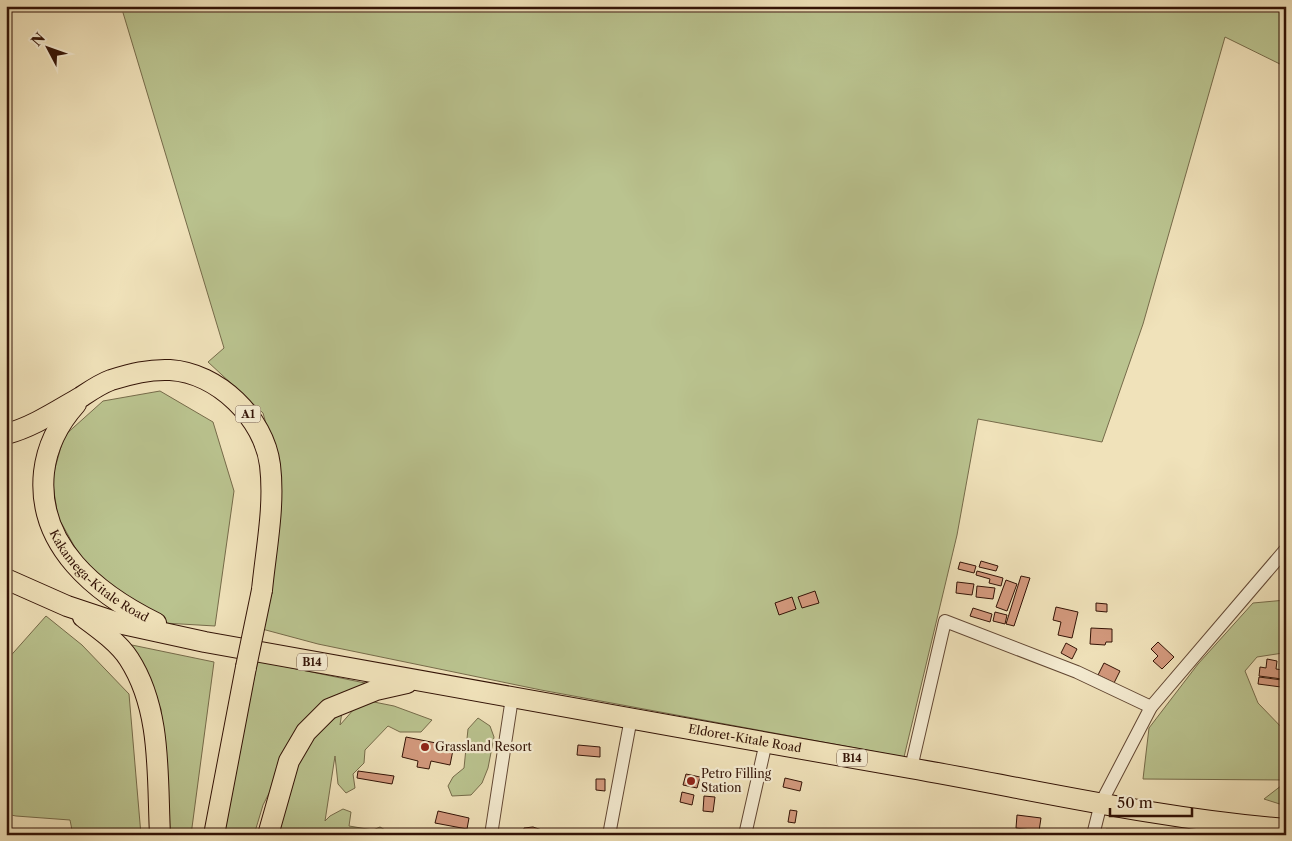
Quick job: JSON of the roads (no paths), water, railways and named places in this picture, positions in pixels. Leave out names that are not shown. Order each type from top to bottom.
[{"type":"highway","name":"Kakamega-Kitale Road","points":[[6,434],[48,416],[108,381],[141,371],[172,370],[194,376],[222,388],[244,408],[260,433],[270,463],[272,496],[262,590],[214,835]]},
{"type":"highway","name":"Kakamega-Kitale Road","points":[[85,394],[57,428],[45,464],[43,483],[45,510],[58,540],[76,566],[111,598],[132,612],[165,628],[205,642]]},
{"type":"highway","name":"Kakamega-Kitale Road","points":[[6,579],[67,606],[118,623],[205,642]]},
{"type":"highway","points":[[67,606],[100,629],[128,658],[146,695],[156,740],[160,835]]},
{"type":"highway","name":"Eldoret-Kitale Road","points":[[205,642],[1186,818],[1286,829]]},
{"type":"highway","points":[[268,835],[289,761],[306,732],[329,709],[376,690],[418,681]]},
{"type":"street","points":[[1093,835],[1101,803],[1151,707],[1286,549]]},
{"type":"street","points":[[911,768],[945,621],[1077,672],[1151,707]]},
{"type":"street","points":[[491,835],[512,698]]},
{"type":"street","points":[[609,835],[631,718]]},
{"type":"street","points":[[745,835],[766,742]]},
{"type":"place","name":"Grassland Resort","points":[[425,747]]},
{"type":"place","name":"Petro Filling Station","points":[[691,781]]}]
